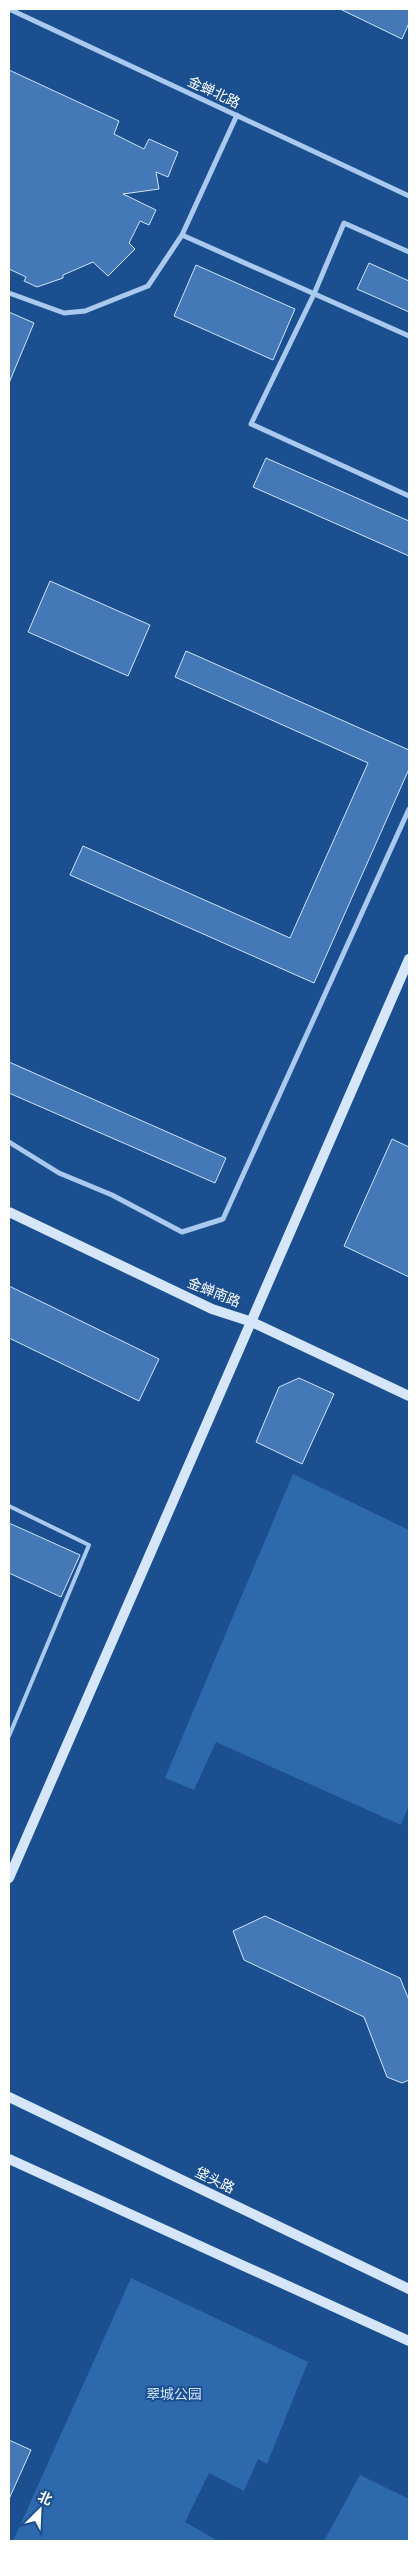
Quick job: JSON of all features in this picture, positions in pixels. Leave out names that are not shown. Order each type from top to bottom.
[{"type":"street","name":"金蝉北路","points":[[9,9],[409,196]]},
{"type":"street","points":[[9,293],[64,313],[85,310],[148,286],[182,235],[237,115]]},
{"type":"street","points":[[409,252],[344,222],[314,294],[251,424],[409,496]]},
{"type":"street","points":[[182,235],[409,336]]},
{"type":"street","points":[[9,1142],[59,1173],[112,1195],[182,1232],[223,1219],[409,809]]},
{"type":"street","points":[[9,1878],[409,959]]},
{"type":"street","name":"金蝉南路","points":[[9,1212],[212,1309],[252,1322],[409,1396]]},
{"type":"street","name":"垡头路","points":[[9,2097],[409,2288]]},
{"type":"street","points":[[9,2159],[409,2341]]},
{"type":"lane","points":[[9,1506],[90,1545],[9,1736]]},
{"type":"green space","points":[[293,1474],[409,1530],[409,1805],[401,1825],[216,1742],[194,1790],[165,1778]]},
{"type":"green space","name":"翠城公园","points":[[131,2278],[308,2362],[267,2464],[258,2459],[244,2491],[209,2473],[185,2522],[218,2541],[13,2541]]},
{"type":"green space","points":[[360,2475],[409,2499],[409,2541],[324,2541]]},
{"type":"building","points":[[340,9],[409,9],[409,23],[402,39]]},
{"type":"building","points":[[9,70],[119,121],[114,134],[144,149],[149,139],[178,152],[168,177],[156,172],[159,189],[123,194],[156,210],[149,225],[140,221],[129,243],[135,249],[108,276],[93,262],[63,275],[63,278],[37,287],[24,281],[26,277],[9,269]]},
{"type":"building","points":[[369,263],[409,281],[409,312],[357,289]]},
{"type":"building","points":[[196,265],[295,309],[273,360],[174,316]]},
{"type":"building","points":[[9,312],[34,323],[9,383]]},
{"type":"building","points":[[266,458],[409,521],[409,556],[253,487]]},
{"type":"building","points":[[50,581],[150,625],[128,676],[28,632]]},
{"type":"building","points":[[186,651],[409,750],[409,769],[314,983],[70,875],[83,846],[290,938],[368,763],[175,677]]},
{"type":"building","points":[[9,1062],[226,1158],[215,1183],[9,1093]]},
{"type":"building","points":[[392,1139],[409,1147],[409,1277],[344,1246]]},
{"type":"building","points":[[9,1286],[159,1359],[139,1401],[9,1338]]},
{"type":"building","points":[[299,1378],[334,1394],[302,1464],[256,1442],[279,1387]]},
{"type":"building","points":[[9,1523],[80,1555],[61,1597],[9,1573]]},
{"type":"building","points":[[265,1916],[400,1978],[409,2000],[409,2080],[402,2083],[387,2077],[364,2017],[244,1960],[233,1931]]},
{"type":"building","points":[[9,2440],[31,2450],[9,2499]]}]
